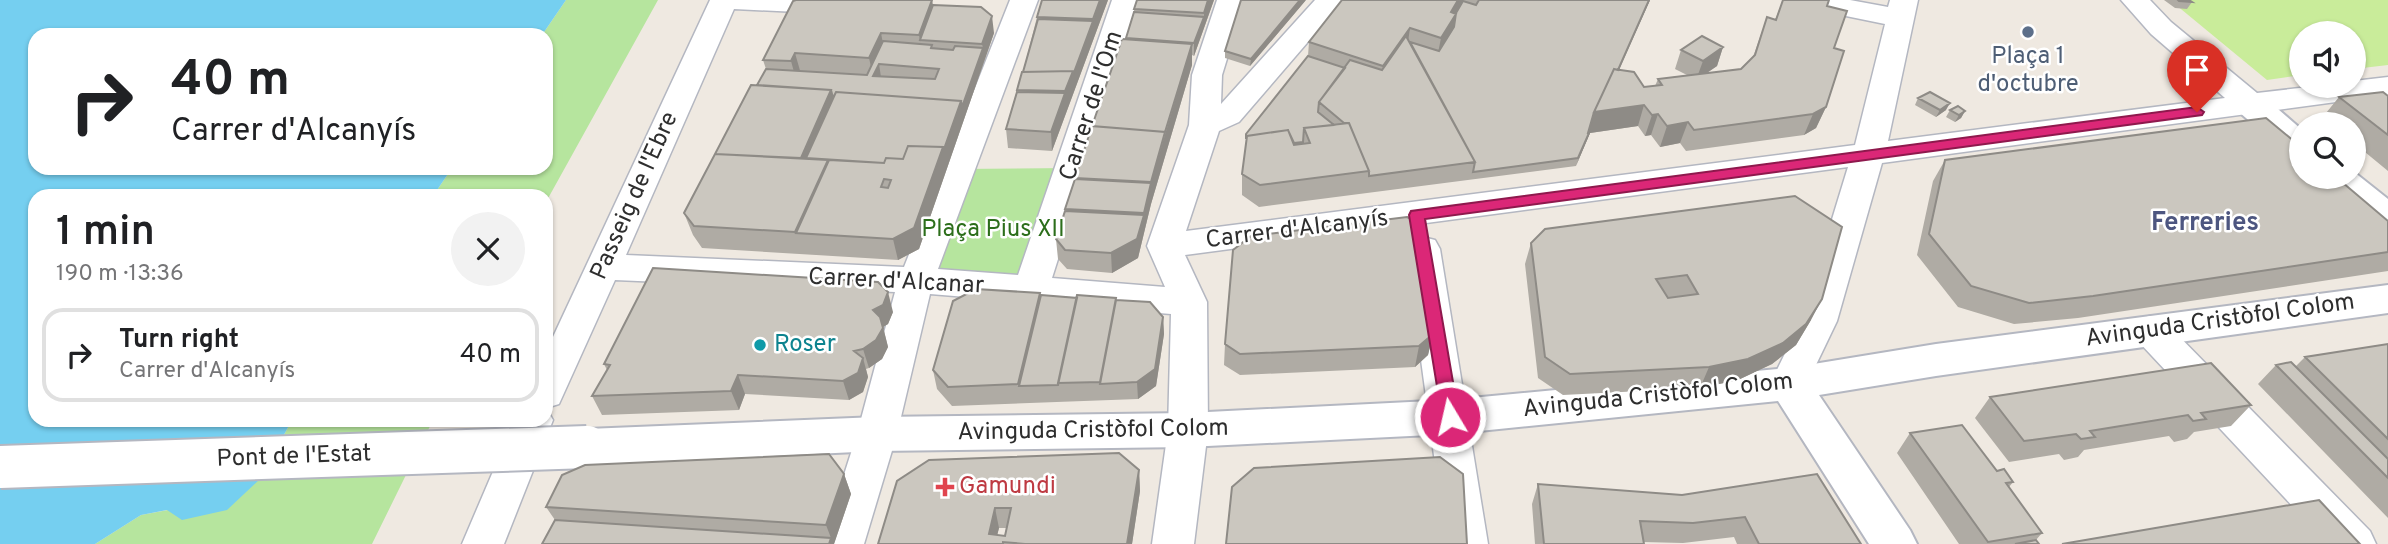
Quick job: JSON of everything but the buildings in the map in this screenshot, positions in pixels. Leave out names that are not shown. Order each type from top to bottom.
[{"type":"street","points":[[727,0],[868,8]]},
{"type":"street","name":"Passeig de l'Ebre","points":[[553,378],[727,0]]},
{"type":"street","name":"Carrer de l'Om","points":[[1030,291],[1126,0]]},
{"type":"street","points":[[1172,544],[1188,430],[1189,302],[1164,246],[1205,125],[1207,75],[1231,0]]},
{"type":"street","points":[[1205,125],[1228,115],[1330,0]]},
{"type":"street","points":[[1807,0],[1902,9],[1868,155],[1819,321],[1789,384],[1894,544]]},
{"type":"street","points":[[2121,0],[2161,28],[2289,137]]},
{"type":"street","points":[[2135,0],[2161,28]]},
{"type":"street","points":[[843,544],[877,434],[916,280],[1011,10]]},
{"type":"street","name":"Carrer d'Alcanyís","points":[[1164,246],[2388,86]]},
{"type":"street","points":[[2352,189],[2388,219]]},
{"type":"street","points":[[1417,215],[1450,417],[1467,544]]},
{"type":"street","name":"Carrer d'Alcanar","points":[[603,267],[916,280],[1189,302]]},
{"type":"street","name":"Avinguda Cristòfol Colom","points":[[587,447],[877,434],[1188,430],[1450,417],[1789,384],[1896,366],[2388,299]]},
{"type":"street","points":[[2150,330],[2355,544]]},
{"type":"street","points":[[483,544],[531,427]]},
{"type":"street","name":"Pont de l'Estat","points":[[0,467],[587,447]]},
{"type":"green space","points":[[566,0],[658,0],[553,189],[438,189],[447,175],[553,175],[553,28],[547,28]]},
{"type":"green space","points":[[2170,0],[2388,0],[2388,65],[2366,68],[2366,21],[2289,21],[2289,77],[2267,80]]},
{"type":"green space","name":"Plaça Pius XII","points":[[1071,168],[1030,291],[916,280],[959,169]]},
{"type":"green space","points":[[288,427],[430,427],[372,544],[95,544],[141,515],[168,510],[260,479]]},
{"type":"water","points":[[0,0],[566,0],[547,28],[28,28],[28,175],[447,175],[438,189],[28,189],[28,427],[288,427],[260,479],[227,510],[182,520],[167,510],[141,515],[95,544],[0,544]]},
{"type":"place","name":"Plaça 1 d'octubre","points":[[2028,32]]},
{"type":"place","name":"Roser","points":[[760,345]]},
{"type":"place","name":"Gamundi","points":[[945,487]]},
{"type":"district","name":"Ferreries","points":[[2205,223]]},
{"type":"route","points":[[1450,417],[1417,215],[2197,112]]}]
